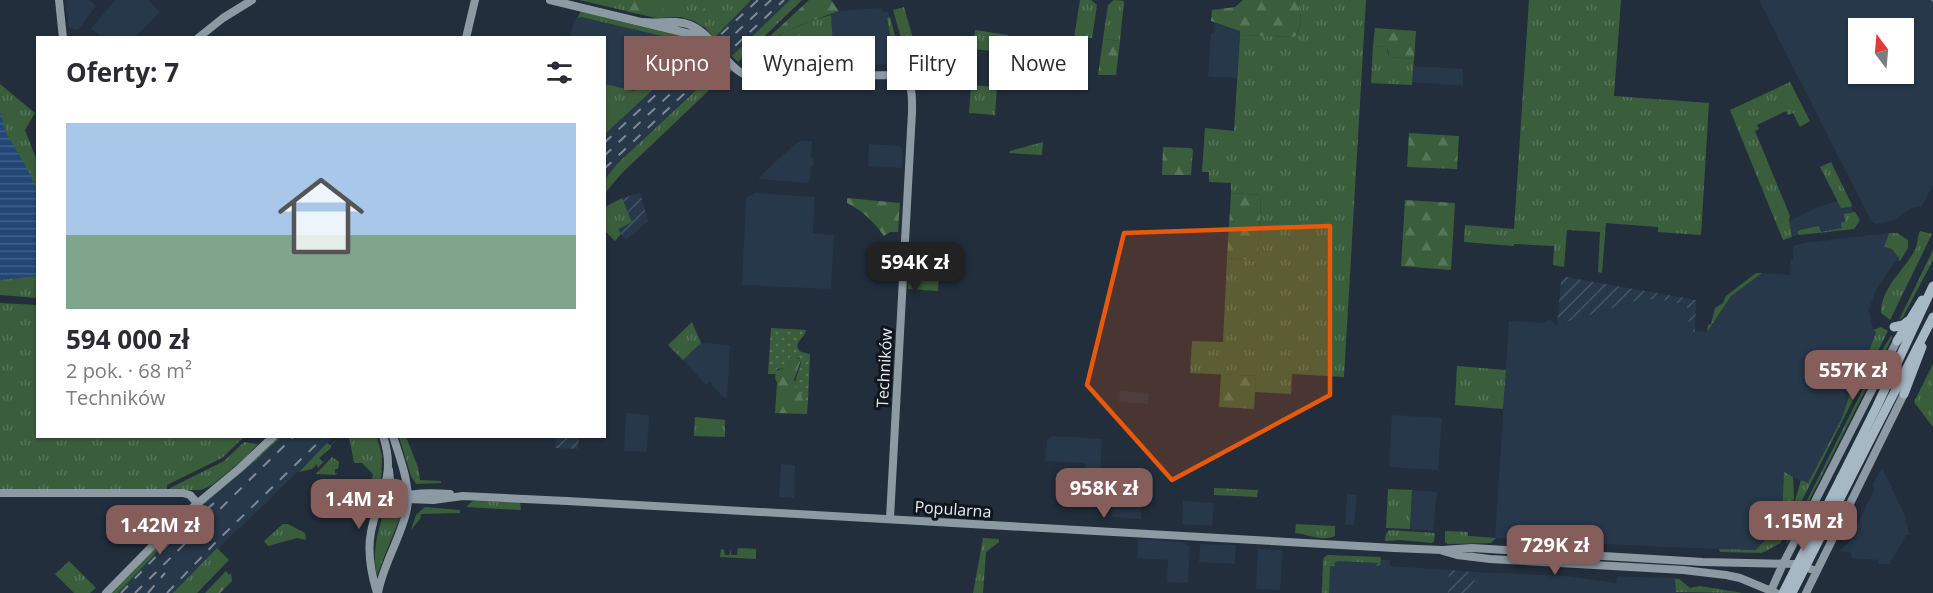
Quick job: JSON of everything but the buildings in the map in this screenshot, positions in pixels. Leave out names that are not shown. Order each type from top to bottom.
[{"type":"main road","points":[[1898,341],[1908,321],[1933,286]]},
{"type":"main road","points":[[1792,593],[1933,286]]},
{"type":"main road","points":[[1783,593],[1932,318]]},
{"type":"main road","points":[[1904,394],[1932,318]]},
{"type":"main road","points":[[1894,327],[1908,321]]},
{"type":"street","points":[[58,0],[63,36]]},
{"type":"street","points":[[200,36],[223,18],[252,0]]},
{"type":"street","points":[[466,36],[475,0]]},
{"type":"street","name":"Techników","points":[[550,0],[643,22],[682,23],[697,29],[736,69],[750,77],[898,75],[905,78],[910,87],[912,112],[890,518]]},
{"type":"street","points":[[1772,592],[1784,564],[1898,341]]},
{"type":"street","points":[[1806,593],[1904,394]]},
{"type":"street","points":[[106,593],[197,503],[272,438]]},
{"type":"street","points":[[384,438],[393,485],[406,497]]},
{"type":"street","points":[[377,593],[406,510],[403,470],[394,438]]},
{"type":"street","points":[[377,593],[372,578],[371,532],[389,470]]},
{"type":"street","points":[[0,493],[183,493],[190,495],[197,503]]},
{"type":"street","name":"Popularna","points":[[377,510],[391,500],[448,494],[1442,550],[1492,548],[1703,562],[1784,564],[1801,565],[1816,571]]},
{"type":"street","name":"Popularna","points":[[1442,550],[1457,555],[1490,559],[1717,573],[1733,576],[1772,592]]},
{"type":"highlighted area","points":[[1330,226],[1330,395],[1172,480],[1087,385],[1124,233]]},
{"type":"shaded area","points":[[66,0],[89,0],[96,6],[79,29],[69,27]]},
{"type":"shaded area","points":[[115,0],[148,0],[160,12],[136,36],[102,36],[91,29]]},
{"type":"shaded area","points":[[726,0],[800,0],[763,36],[742,36],[742,56],[737,61],[730,57],[730,36],[699,36],[706,29],[702,26]]},
{"type":"shaded area","points":[[1759,0],[1933,0],[1933,185],[1922,206],[1911,208],[1895,220],[1876,224],[1871,221]]},
{"type":"shaded area","points":[[881,8],[883,12],[888,12],[891,36],[887,36],[887,64],[875,64],[875,36],[833,36],[831,15],[839,11]]},
{"type":"shaded area","points":[[581,17],[662,36],[624,36],[624,90],[695,90],[617,164],[606,178],[606,36],[570,36],[574,21]]},
{"type":"shaded area","points":[[1215,22],[1240,31],[1237,78],[1208,77],[1211,33],[1214,33]]},
{"type":"shaded area","points":[[1414,66],[1463,69],[1463,86],[1413,82]]},
{"type":"shaded area","points":[[801,141],[812,141],[811,157],[814,158],[809,183],[760,179],[759,177]]},
{"type":"shaded area","points":[[869,144],[900,146],[903,150],[902,168],[868,166]]},
{"type":"shaded area","points":[[640,193],[648,221],[626,240],[617,229],[632,222],[622,198]]},
{"type":"shaded area","points":[[755,193],[815,197],[813,233],[834,235],[831,289],[742,285],[746,198]]},
{"type":"shaded area","points":[[1838,201],[1841,208],[1851,207],[1854,212],[1842,228],[1821,232],[1819,227],[1792,237],[1789,221],[1820,206]]},
{"type":"shaded area","points":[[1889,233],[1884,247],[1892,249],[1899,261],[1896,261],[1882,280],[1869,309],[1873,330],[1876,331],[1859,380],[1855,378],[1842,418],[1808,484],[1784,473],[1783,521],[1756,550],[1495,538],[1509,321],[1544,323],[1550,319],[1557,326],[1562,326],[1563,323],[1638,300],[1657,299],[1684,304],[1689,310],[1688,331],[1707,332],[1731,296],[1762,273],[1790,275],[1793,246]]},
{"type":"shaded area","points":[[1566,277],[1696,300],[1695,332],[1688,331],[1689,310],[1684,304],[1657,299],[1638,300],[1557,326],[1561,281]]},
{"type":"shaded area","points":[[701,343],[730,345],[727,397],[724,398],[710,382],[706,385],[683,360]]},
{"type":"shaded area","points":[[1120,391],[1149,393],[1148,404],[1119,402]]},
{"type":"shaded area","points":[[626,413],[649,415],[647,452],[624,451]]},
{"type":"shaded area","points":[[1392,415],[1442,418],[1438,470],[1389,467]]},
{"type":"shaded area","points":[[1053,436],[1102,439],[1100,477],[1084,476],[1085,463],[1045,461],[1047,439]]},
{"type":"shaded area","points":[[280,438],[333,438],[173,593],[114,593],[185,519]]},
{"type":"shaded area","points":[[556,438],[579,438],[578,449],[555,448]]},
{"type":"shaded area","points":[[781,464],[795,465],[794,498],[779,497]]},
{"type":"shaded area","points":[[1882,467],[1905,516],[1909,535],[1906,535],[1890,564],[1878,564],[1878,560],[1851,558],[1850,552],[1839,551],[1849,542],[1874,490],[1873,484]]},
{"type":"shaded area","points":[[1412,490],[1437,492],[1433,531],[1410,529]]},
{"type":"shaded area","points":[[1113,492],[1143,494],[1141,519],[1112,517]]},
{"type":"shaded area","points":[[1347,494],[1357,495],[1354,525],[1345,525]]},
{"type":"shaded area","points":[[1183,501],[1214,503],[1212,526],[1182,524]]},
{"type":"shaded area","points":[[1138,539],[1183,542],[1190,547],[1188,583],[1167,582],[1168,560],[1137,558]]},
{"type":"shaded area","points":[[1200,544],[1236,545],[1235,564],[1199,562]]},
{"type":"shaded area","points":[[1258,549],[1283,550],[1280,590],[1256,589]]},
{"type":"shaded area","points":[[1333,558],[1390,560],[1390,566],[1449,570],[1448,593],[1321,593],[1323,568]]},
{"type":"shaded area","points":[[1449,570],[1475,572],[1474,593],[1448,593]]},
{"type":"shaded area","points":[[1475,572],[1566,576],[1616,583],[1617,576],[1676,579],[1676,592],[1692,593],[1474,593]]},
{"type":"green space","points":[[579,0],[751,0],[716,36],[712,36],[706,28],[694,21],[681,17],[656,18]]},
{"type":"green space","points":[[626,0],[665,0],[662,18],[628,12]]},
{"type":"green space","points":[[709,0],[726,0],[702,26],[696,22]]},
{"type":"green space","points":[[790,0],[802,0],[765,36],[753,36]]},
{"type":"green space","points":[[809,0],[831,0],[839,11],[777,36],[770,36]]},
{"type":"green space","points":[[1080,0],[1091,0],[1097,5],[1092,38],[1074,36]]},
{"type":"green space","points":[[1114,0],[1124,1],[1120,41],[1103,39],[1108,5]]},
{"type":"green space","points":[[1243,0],[1297,0],[1301,18],[1295,37],[1240,35],[1240,31],[1211,21],[1212,10],[1235,7]]},
{"type":"green space","points":[[1297,0],[1366,0],[1344,377],[1292,374],[1291,394],[1255,392],[1256,376],[1190,373],[1192,341],[1223,342],[1227,258],[1258,261],[1261,195],[1231,193],[1231,183],[1209,182],[1209,172],[1202,172],[1205,128],[1234,131],[1240,35],[1295,37],[1301,19]]},
{"type":"green space","points":[[1529,0],[1621,0],[1614,96],[1709,103],[1701,235],[1658,232],[1658,227],[1606,223],[1602,273],[1598,272],[1600,232],[1567,230],[1564,267],[1553,265],[1554,246],[1464,242],[1465,225],[1514,229]]},
{"type":"green space","points":[[904,7],[912,36],[900,36],[893,10]]},
{"type":"green space","points":[[581,11],[688,36],[662,36],[581,17],[577,19]]},
{"type":"green space","points":[[831,15],[833,36],[778,36],[782,34]]},
{"type":"green space","points":[[890,17],[895,36],[890,36],[887,18]]},
{"type":"green space","points":[[1375,28],[1416,31],[1414,59],[1391,57],[1387,47],[1373,46]]},
{"type":"green space","points":[[975,30],[1008,35],[989,36],[989,50],[977,49],[977,36],[974,36]]},
{"type":"green space","points":[[1103,39],[1120,41],[1116,75],[1098,75]]},
{"type":"green space","points":[[742,46],[742,58],[738,62],[732,56]]},
{"type":"green space","points":[[1373,46],[1387,47],[1391,57],[1414,59],[1412,85],[1371,83]]},
{"type":"green space","points":[[1790,82],[1810,121],[1800,127],[1793,113],[1788,115],[1786,111],[1757,125],[1759,129],[1755,131],[1790,216],[1792,237],[1783,240],[1730,110]]},
{"type":"green space","points":[[0,84],[35,113],[25,130],[36,158],[36,298],[0,295]]},
{"type":"green space","points":[[606,84],[634,91],[652,90],[606,133]]},
{"type":"green space","points":[[977,85],[997,90],[995,115],[969,113],[971,90],[977,90]]},
{"type":"green space","points":[[696,90],[709,90],[622,173],[606,192],[606,178],[617,164]]},
{"type":"green space","points":[[1409,133],[1459,136],[1457,169],[1407,167]]},
{"type":"green space","points":[[1043,142],[1042,155],[1009,153],[1010,151]]},
{"type":"green space","points":[[1163,147],[1193,150],[1191,175],[1162,175]]},
{"type":"green space","points":[[1831,162],[1851,207],[1841,208],[1820,167]]},
{"type":"green space","points":[[1231,193],[1261,195],[1258,261],[1227,258]]},
{"type":"green space","points":[[622,198],[632,222],[618,229],[621,234],[615,241],[606,232],[606,206]]},
{"type":"green space","points":[[847,198],[900,203],[898,232],[890,232],[884,236],[868,217],[847,203]]},
{"type":"green space","points":[[1405,200],[1455,203],[1451,270],[1401,266]]},
{"type":"green space","points":[[1855,212],[1860,220],[1854,229],[1799,235],[1797,232],[1819,226],[1821,232],[1842,228],[1841,223],[1845,221],[1844,214]]},
{"type":"green space","points":[[1920,231],[1932,234],[1890,320],[1881,313],[1885,295],[1915,250]]},
{"type":"green space","points":[[1889,233],[1897,233],[1908,240],[1908,248],[1900,261],[1892,249],[1884,247]]},
{"type":"green space","points":[[1933,250],[1933,260],[1903,317],[1899,320]]},
{"type":"green space","points":[[909,268],[939,269],[938,291],[908,289]]},
{"type":"green space","points":[[1756,273],[1762,273],[1731,296],[1707,332],[1715,308],[1723,303],[1726,296]]},
{"type":"green space","points":[[0,303],[36,305],[36,438],[243,438],[222,458],[167,485],[167,490],[0,489]]},
{"type":"green space","points":[[692,322],[701,343],[683,360],[668,345]]},
{"type":"green space","points":[[1881,327],[1888,331],[1785,534],[1801,480],[1808,483],[1842,418],[1855,378],[1859,379],[1876,332],[1873,330]]},
{"type":"green space","points":[[771,328],[806,330],[797,346],[801,352],[810,354],[808,402],[802,399],[794,385],[801,363],[799,358],[790,357],[787,368],[777,369],[776,374],[768,374]]},
{"type":"green space","points":[[1892,335],[1892,338],[1787,544],[1786,542]]},
{"type":"green space","points":[[793,356],[801,360],[794,380],[804,400],[808,402],[807,414],[775,413],[776,371],[789,366],[789,359]]},
{"type":"green space","points":[[1933,364],[1933,427],[1914,402]]},
{"type":"green space","points":[[1457,366],[1506,370],[1503,409],[1455,405]]},
{"type":"green space","points":[[1221,374],[1256,376],[1254,409],[1219,407]]},
{"type":"green space","points":[[695,417],[725,420],[725,437],[694,436]]},
{"type":"green space","points":[[280,438],[255,461],[186,519],[118,593],[110,593],[185,518]]},
{"type":"green space","points":[[339,438],[319,458],[323,462],[329,456],[318,468],[317,464],[312,469],[299,472],[327,443],[330,445]]},
{"type":"green space","points":[[349,438],[377,438],[382,456],[381,482],[372,479],[373,474],[362,463],[354,463]]},
{"type":"green space","points":[[399,438],[406,438],[418,467],[420,480],[441,481],[441,483],[416,484],[411,476]]},
{"type":"green space","points":[[244,442],[258,444],[245,458],[212,485],[201,490],[170,490],[224,461]]},
{"type":"green space","points":[[332,457],[339,462],[338,469],[335,469],[335,473],[338,473],[335,475],[316,474]]},
{"type":"green space","points":[[1784,472],[1793,477],[1794,498],[1781,543],[1762,553],[1720,552],[1719,549],[1756,550],[1782,521]]},
{"type":"green space","points":[[360,481],[378,487],[373,508],[362,496],[365,493]]},
{"type":"green space","points":[[1214,488],[1258,490],[1257,497],[1214,495]]},
{"type":"green space","points":[[1388,489],[1412,490],[1410,529],[1386,528]]},
{"type":"green space","points":[[473,501],[520,502],[521,510],[467,507]]},
{"type":"green space","points":[[425,507],[460,510],[460,513],[421,514],[420,519],[411,530],[416,515]]},
{"type":"green space","points":[[384,513],[401,515],[377,575],[376,544]]},
{"type":"green space","points":[[283,524],[288,524],[305,533],[306,540],[297,538],[268,546],[264,541]]},
{"type":"green space","points":[[1296,524],[1335,526],[1335,536],[1320,538],[1295,533]]},
{"type":"green space","points":[[1389,530],[1435,533],[1434,541],[1432,543],[1385,541]]},
{"type":"green space","points":[[1445,531],[1468,532],[1468,536],[1496,538],[1491,543],[1448,544],[1445,542]]},
{"type":"green space","points":[[983,538],[999,539],[999,542],[986,552],[983,593],[973,593]]},
{"type":"green space","points":[[217,548],[229,560],[197,593],[173,593]]},
{"type":"green space","points":[[738,548],[756,549],[756,559],[720,557],[721,549],[724,550],[725,555],[729,555],[731,550],[731,555],[737,555]]},
{"type":"green space","points":[[1328,555],[1381,557],[1380,565],[1376,566],[1378,563],[1338,561],[1334,563],[1335,566],[1330,566],[1329,593],[1322,593],[1323,561]]},
{"type":"green space","points":[[69,561],[96,588],[90,593],[74,593],[55,574]]},
{"type":"green space","points":[[226,571],[229,575],[231,573],[232,581],[220,593],[205,593]]},
{"type":"green space","points":[[1653,577],[1679,579],[1690,588],[1700,586],[1743,593],[1676,592],[1675,579]]},
{"type":"water","points":[[0,111],[6,133],[28,170],[36,189],[36,276],[0,280]]},
{"type":"railway","points":[[606,141],[758,0]]},
{"type":"railway","points":[[606,154],[771,0]]},
{"type":"railway","points":[[606,167],[784,0]]},
{"type":"railway","points":[[135,593],[292,438]]},
{"type":"railway","points":[[167,593],[323,438]]},
{"type":"railway","points":[[121,593],[168,544],[214,503]]},
{"type":"railway","points":[[148,593],[165,573]]}]
